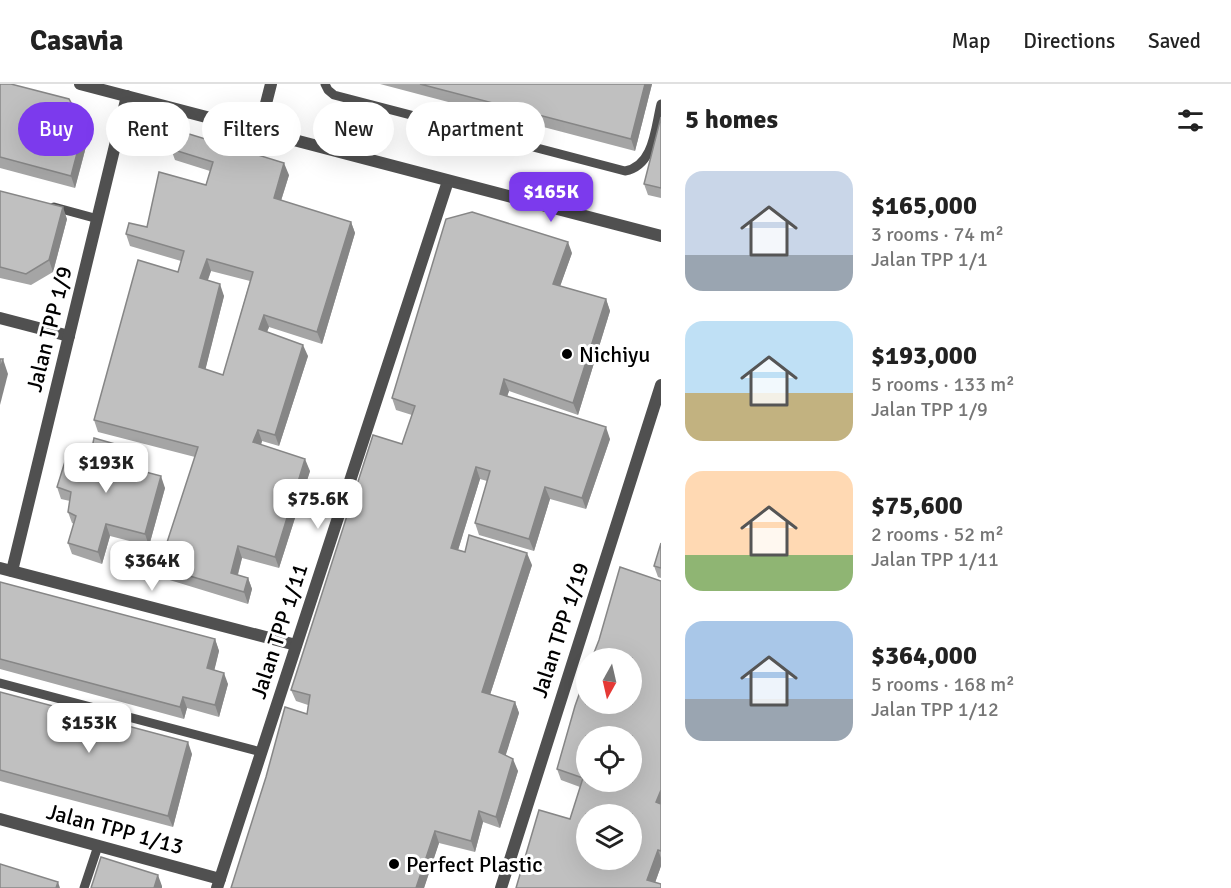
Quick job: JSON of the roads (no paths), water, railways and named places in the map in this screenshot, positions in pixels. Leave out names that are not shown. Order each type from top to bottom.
[{"type":"street","points":[[80,84],[202,116]]},
{"type":"street","points":[[266,102],[271,84]]},
{"type":"street","name":"Jalan TPP 1/9","points":[[6,569],[69,336],[128,96]]},
{"type":"street","points":[[301,143],[661,236]]},
{"type":"street","name":"Jalan TPP 1/11","points":[[218,883],[448,181]]},
{"type":"street","points":[[0,318],[69,336]]},
{"type":"street","name":"Jalan TPP 1/19","points":[[501,888],[661,385]]},
{"type":"street","points":[[6,569],[297,645]]},
{"type":"street","name":"Jalan TPP 1/13","points":[[0,819],[218,883]]},
{"type":"lane","points":[[325,84],[334,95],[625,171],[634,169],[648,157],[661,105]]},
{"type":"lane","points":[[43,204],[98,219]]},
{"type":"lane","points":[[0,683],[261,752]]},
{"type":"lane","points":[[84,888],[98,846]]},
{"type":"place","name":"Nichiyu","points":[[567,354]]},
{"type":"place","name":"Perfect Plastic","points":[[394,864]]}]
